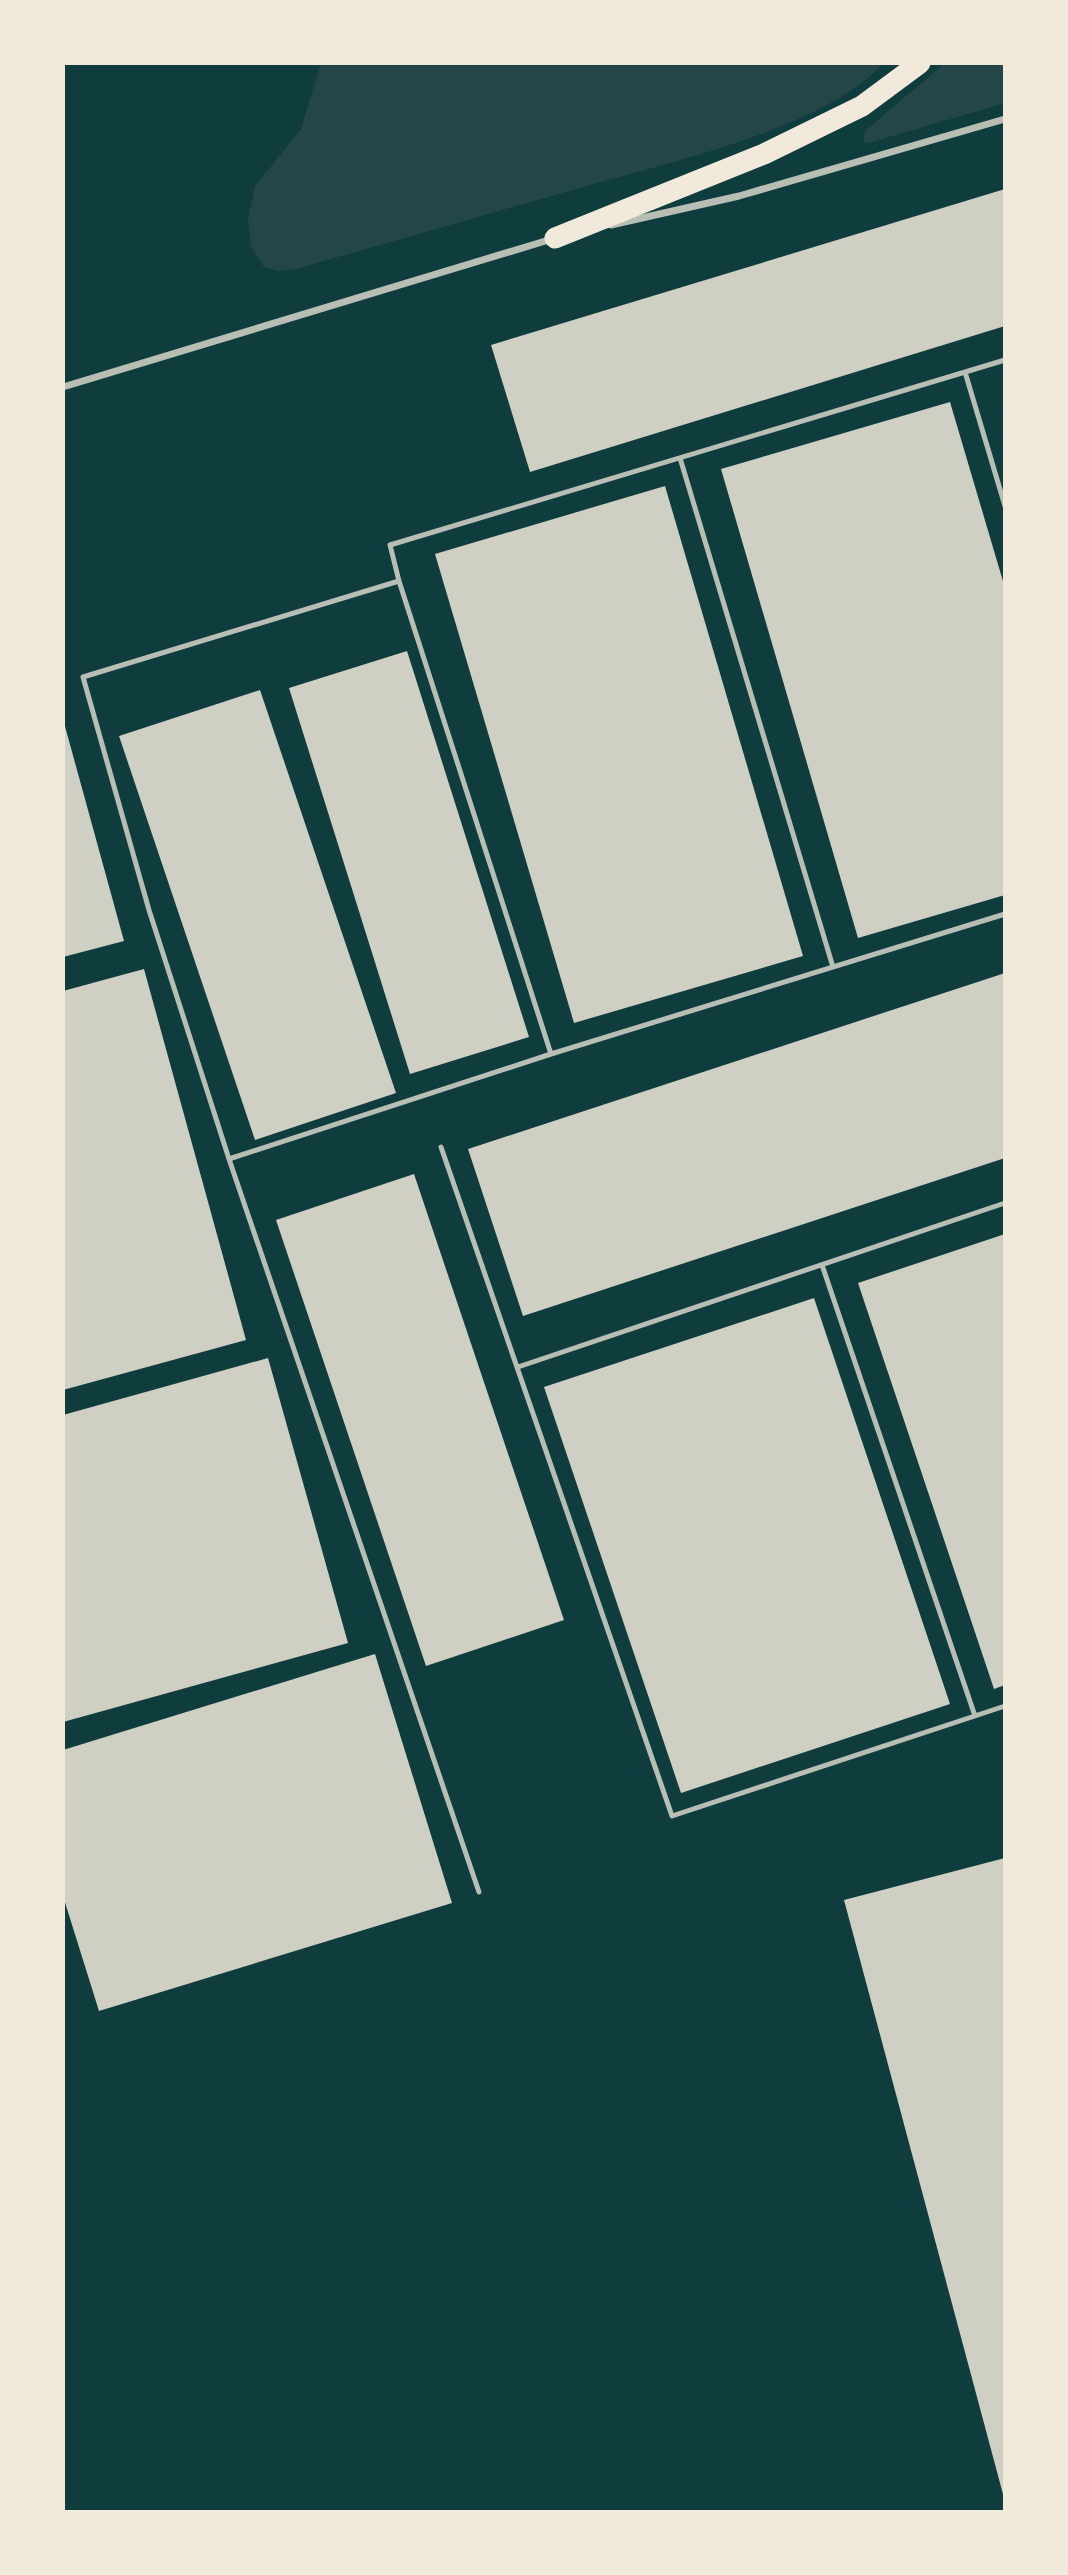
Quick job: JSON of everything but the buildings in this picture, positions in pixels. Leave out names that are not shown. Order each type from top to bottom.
[{"type":"highway","points":[[555,238],[764,153],[862,106],[920,63]]},
{"type":"street","points":[[63,387],[555,238],[739,196],[1005,119]]},
{"type":"lane","points":[[551,1054],[399,581],[390,545],[1005,360]]},
{"type":"lane","points":[[965,372],[1005,506]]},
{"type":"lane","points":[[680,458],[833,967]]},
{"type":"lane","points":[[399,581],[83,677],[149,910],[229,1159],[479,1892]]},
{"type":"lane","points":[[229,1159],[551,1054],[1005,914]]},
{"type":"lane","points":[[441,1147],[672,1816],[1005,1706]]},
{"type":"lane","points":[[518,1367],[1005,1203]]},
{"type":"lane","points":[[822,1265],[975,1716]]},
{"type":"shaded area","points":[[321,63],[883,63],[857,87],[823,107],[740,142],[299,268],[278,271],[263,266],[251,246],[248,219],[255,186],[301,129]]},
{"type":"shaded area","points":[[945,63],[1005,63],[1005,103],[869,143],[863,141],[865,131]]}]
